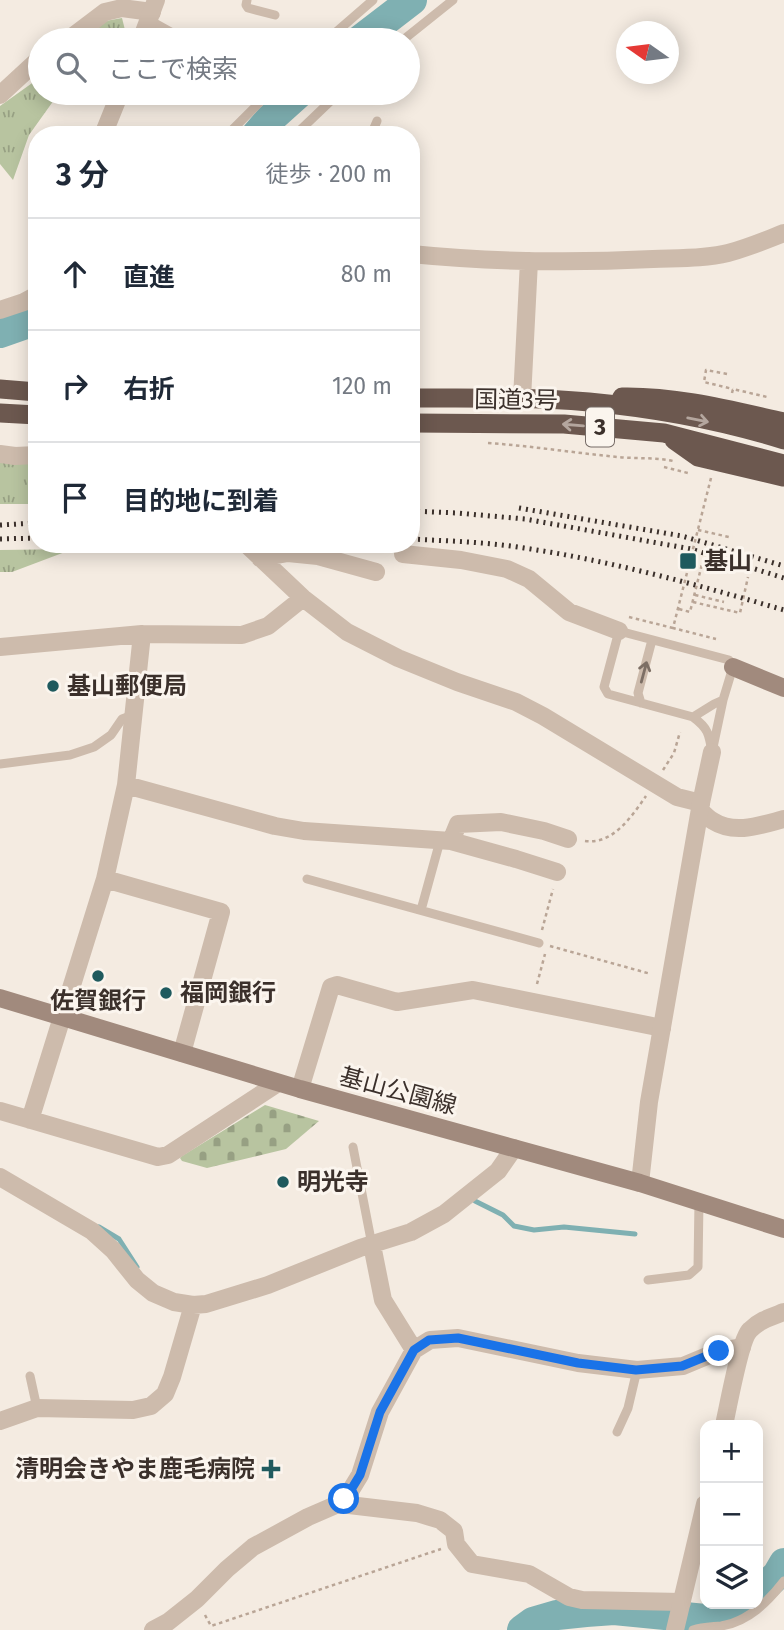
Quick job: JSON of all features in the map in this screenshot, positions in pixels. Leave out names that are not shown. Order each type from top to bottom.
[{"type":"highway","points":[[0,389],[28,391]]},
{"type":"highway","points":[[590,402],[610,397],[650,396],[784,422]]},
{"type":"highway","name":"国道3号","points":[[420,398],[590,402],[661,412],[784,440]]},
{"type":"highway","points":[[0,413],[28,415]]},
{"type":"highway","name":"国道3号","points":[[420,423],[564,424],[664,433],[784,464]]},
{"type":"highway","points":[[664,433],[698,457],[784,477]]},
{"type":"main road","points":[[733,667],[784,688]]},
{"type":"main road","name":"基山公園線","points":[[0,998],[278,1083],[640,1183],[784,1229]]},
{"type":"street","points":[[84,28],[105,12],[122,8],[152,11],[146,28]]},
{"type":"street","points":[[3,88],[28,68]]},
{"type":"street","points":[[107,126],[115,105]]},
{"type":"street","points":[[420,255],[529,261],[711,256],[728,253],[784,233]]},
{"type":"street","points":[[522,399],[529,261]]},
{"type":"street","points":[[0,310],[28,300]]},
{"type":"street","points":[[0,454],[28,456]]},
{"type":"street","points":[[255,553],[303,598],[347,632],[398,657],[457,682],[516,702],[543,716],[654,784],[701,807],[713,822],[729,827],[748,828],[784,819]]},
{"type":"street","points":[[260,558],[288,553],[318,556],[376,572]]},
{"type":"street","points":[[403,554],[461,560],[507,569],[529,579],[569,611],[620,623]]},
{"type":"street","points":[[0,647],[142,634],[242,635],[268,626],[303,598]]},
{"type":"street","points":[[30,1120],[106,879],[126,785],[142,634]]},
{"type":"street","points":[[640,1183],[649,1102],[712,752]]},
{"type":"street","points":[[126,785],[275,826],[304,831],[446,841],[558,872]]},
{"type":"street","points":[[446,841],[458,824],[501,822],[568,839]]},
{"type":"street","points":[[106,879],[221,912],[182,1053]]},
{"type":"street","points":[[300,1089],[331,987],[337,985],[397,1002],[473,990],[662,1028]]},
{"type":"street","points":[[0,1111],[158,1157],[168,1155],[278,1083]]},
{"type":"street","points":[[0,1177],[92,1231],[113,1250],[137,1280],[153,1293],[174,1302],[193,1305],[206,1304],[268,1285],[411,1232],[444,1214],[498,1171],[514,1148]]},
{"type":"street","points":[[372,1245],[383,1300],[414,1350]]},
{"type":"street","points":[[0,1421],[37,1408],[133,1410],[150,1406],[165,1394],[169,1386],[193,1305]]},
{"type":"street","points":[[725,1420],[747,1332],[764,1320],[784,1312]]},
{"type":"street","points":[[153,1630],[197,1599],[253,1547],[344,1499],[360,1475],[380,1412],[414,1350],[429,1340],[458,1338],[578,1363],[636,1370],[682,1366],[719,1351],[742,1347]]},
{"type":"street","points":[[344,1499],[349,1505],[417,1513],[440,1520],[454,1531],[456,1544],[472,1563],[529,1574],[569,1597],[607,1601],[682,1602]]},
{"type":"street","points":[[675,1630],[700,1525]]},
{"type":"lane","points":[[247,0],[248,8],[275,15]]},
{"type":"lane","points":[[341,28],[373,0]]},
{"type":"lane","points":[[418,28],[453,0]]},
{"type":"lane","points":[[152,11],[171,28]]},
{"type":"lane","points":[[236,126],[257,105]]},
{"type":"lane","points":[[304,126],[326,105]]},
{"type":"lane","points":[[376,126],[377,121]]},
{"type":"lane","points":[[620,623],[652,640],[729,660],[733,667],[712,752],[708,732],[693,717],[608,694],[604,687],[620,623]]},
{"type":"lane","points":[[641,703],[638,693],[652,640]]},
{"type":"lane","points":[[693,717],[723,701]]},
{"type":"lane","points":[[0,764],[70,755],[94,747],[111,735],[122,719],[133,715]]},
{"type":"lane","points":[[421,911],[446,841]]},
{"type":"lane","points":[[307,879],[539,943]]},
{"type":"lane","points":[[353,1147],[372,1245]]},
{"type":"lane","points":[[648,1280],[689,1275],[698,1267],[699,1202]]},
{"type":"lane","points":[[617,1432],[628,1408],[636,1370]]},
{"type":"lane","points":[[30,1376],[37,1408]]},
{"type":"lane","points":[[693,1630],[723,1626],[746,1618],[784,1581]]},
{"type":"path","points":[[727,374],[706,370],[704,382],[767,397]]},
{"type":"path","points":[[730,402],[733,389]]},
{"type":"path","points":[[478,442],[675,462]]},
{"type":"path","points":[[673,628],[711,479]]},
{"type":"path","points":[[698,530],[729,537]]},
{"type":"path","points":[[678,609],[690,612],[702,564],[727,570]]},
{"type":"path","points":[[693,603],[740,614],[748,576]]},
{"type":"path","points":[[695,595],[724,602]]},
{"type":"path","points":[[620,623],[673,628],[716,639]]},
{"type":"path","points":[[568,839],[594,842],[609,836],[633,814],[674,753],[680,732]]},
{"type":"path","points":[[539,943],[558,872]]},
{"type":"path","points":[[533,1001],[548,945],[651,974]]},
{"type":"path","points":[[197,1599],[211,1626],[456,1544]]},
{"type":"green space","points":[[122,18],[124,28],[95,28],[100,22]]},
{"type":"green space","points":[[28,86],[28,105],[50,105],[35,126],[28,126],[28,138],[13,180],[0,164],[0,106]]},
{"type":"green space","points":[[0,461],[28,463],[28,504],[0,504]]},
{"type":"green space","points":[[0,550],[62,553],[12,572],[0,572]]},
{"type":"green space","points":[[265,1105],[319,1121],[286,1149],[207,1168],[182,1161],[180,1158],[182,1156]]},
{"type":"waterway","points":[[376,28],[412,0]]},
{"type":"waterway","points":[[264,126],[286,105]]},
{"type":"waterway","points":[[0,333],[28,323]]},
{"type":"waterway","points":[[475,1201],[503,1215],[514,1226],[534,1230],[564,1227],[635,1234]]},
{"type":"waterway","points":[[99,1227],[119,1239],[137,1267]]},
{"type":"waterway","points":[[763,1588],[777,1575],[784,1563]]},
{"type":"waterway","points":[[522,1630],[533,1622],[557,1615],[614,1610],[705,1619],[730,1609]]},
{"type":"railway","points":[[519,508],[682,536],[784,566]]},
{"type":"railway","points":[[420,511],[525,519],[691,549],[784,578]]},
{"type":"railway","points":[[0,525],[28,523]]},
{"type":"railway","points":[[0,539],[28,538]]},
{"type":"railway","points":[[420,539],[496,544],[557,553],[655,574],[784,610]]},
{"type":"place","name":"基山","points":[[688,561]]},
{"type":"place","name":"基山郵便局","points":[[53,686]]},
{"type":"place","name":"佐賀銀行","points":[[98,976]]},
{"type":"place","name":"福岡銀行","points":[[166,993]]},
{"type":"place","name":"明光寺","points":[[283,1182]]},
{"type":"place","name":"清明会きやま鹿毛病院","points":[[271,1469]]},
{"type":"route","points":[[344,1499],[360,1475],[380,1412],[414,1350],[429,1340],[458,1338],[578,1363],[636,1370],[682,1366],[719,1351]]}]
